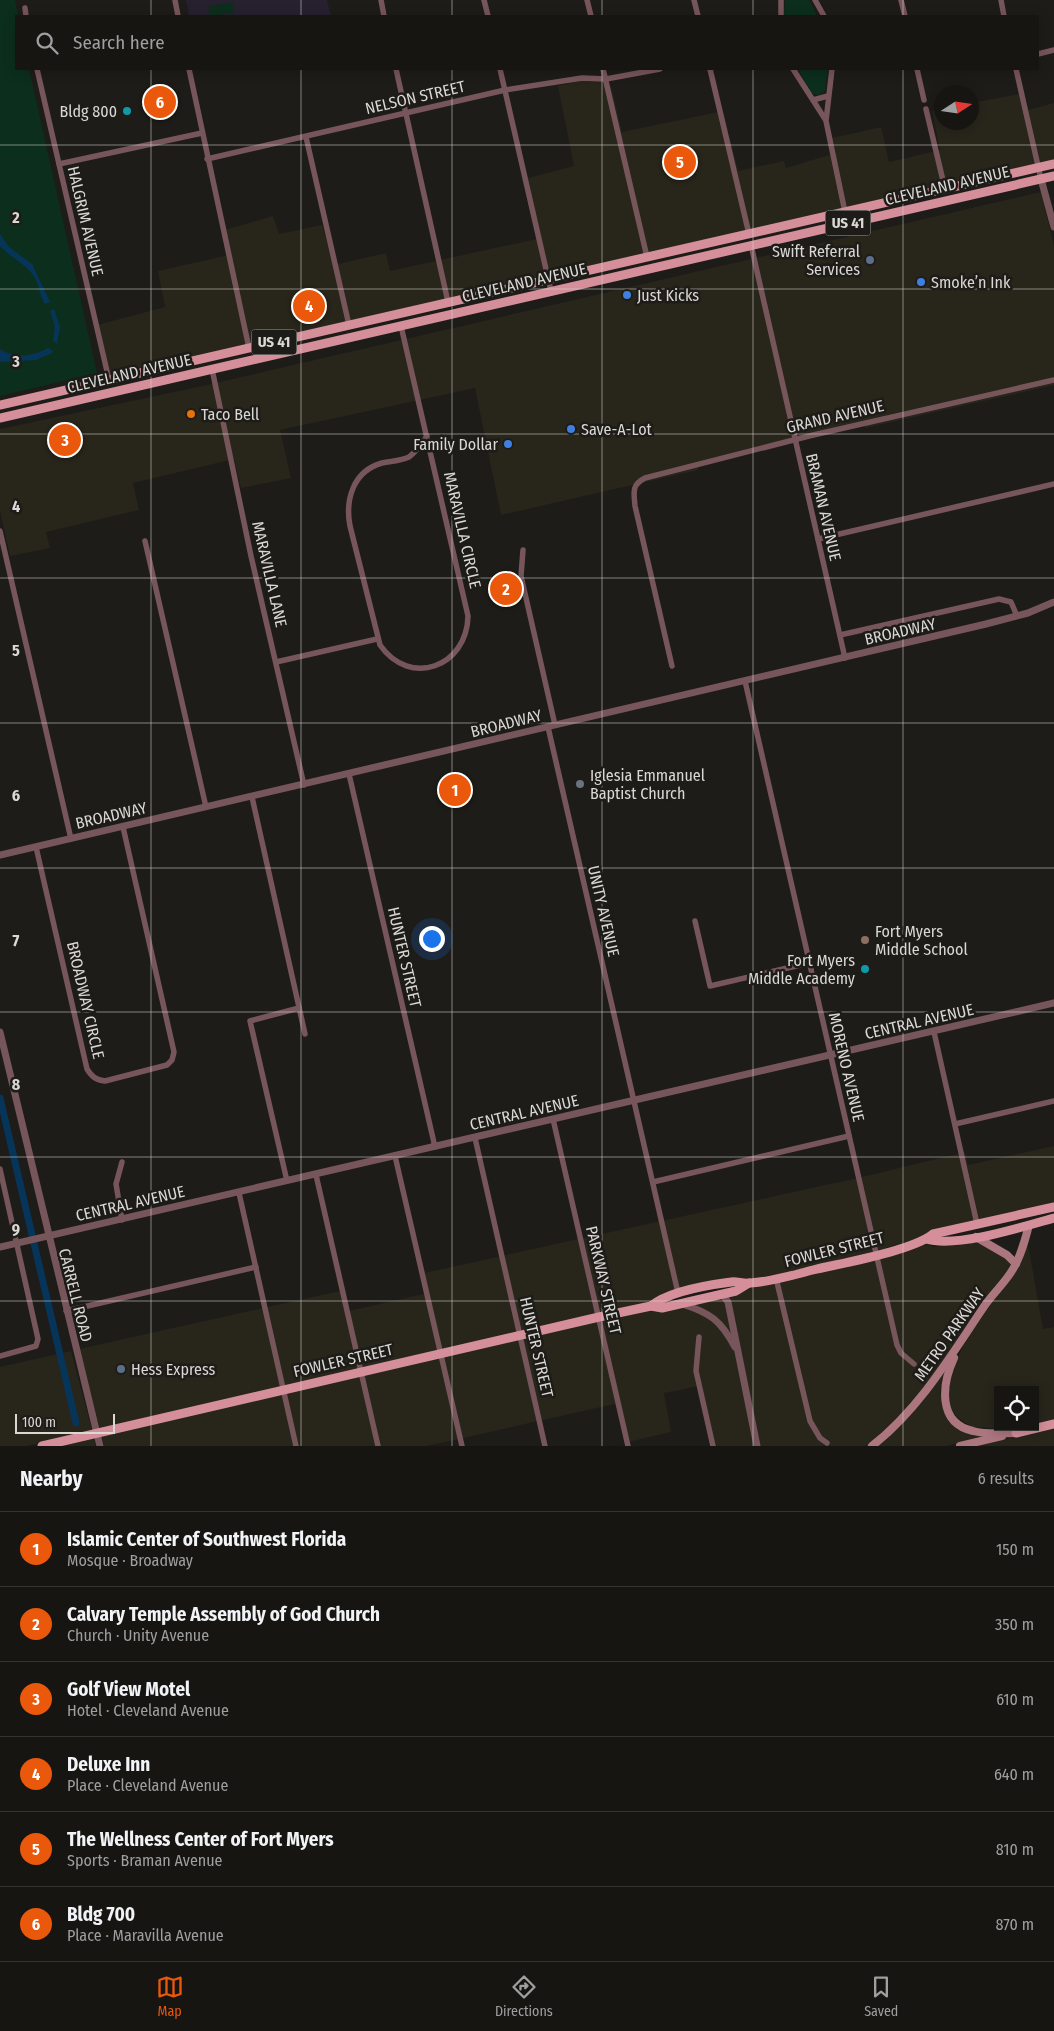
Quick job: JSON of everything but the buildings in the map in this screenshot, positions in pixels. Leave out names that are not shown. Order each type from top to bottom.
[{"type":"main road","name":"CLEVELAND AVENUE","points":[[0,405],[1054,164]]},
{"type":"main road","name":"CLEVELAND AVENUE","points":[[0,418],[1054,176]]},
{"type":"main road","points":[[751,245],[775,228]]},
{"type":"main road","points":[[724,251],[741,242],[749,234]]},
{"type":"main road","points":[[212,369],[237,351]]},
{"type":"main road","points":[[83,398],[97,392],[109,380]]},
{"type":"main road","name":"FOWLER STREET","points":[[42,1446],[599,1317],[652,1306],[662,1308],[736,1291],[749,1284],[876,1255],[926,1240],[933,1234],[1054,1207]]},
{"type":"main road","points":[[1029,1225],[1043,1210]]},
{"type":"main road","name":"FOWLER STREET","points":[[926,1240],[936,1242],[976,1237],[1054,1218]]},
{"type":"main road","points":[[936,1242],[969,1232],[977,1224]]},
{"type":"main road","name":"METRO PARKWAY","points":[[872,1446],[910,1409],[959,1344],[984,1305],[1016,1264],[1029,1225]]},
{"type":"main road","points":[[976,1237],[1007,1255],[1016,1264]]},
{"type":"main road","name":"FOWLER STREET","points":[[652,1306],[661,1297],[678,1293],[733,1281],[749,1284]]},
{"type":"main road","points":[[716,1285],[722,1294]]},
{"type":"main road","points":[[959,1344],[944,1386],[944,1401],[949,1414],[958,1424],[970,1431],[1016,1433]]},
{"type":"main road","points":[[960,1446],[1054,1424]]},
{"type":"street","points":[[175,0],[178,15]]},
{"type":"street","points":[[381,0],[384,15]]},
{"type":"street","points":[[484,0],[488,15]]},
{"type":"street","points":[[587,0],[591,15]]},
{"type":"street","points":[[694,0],[698,15]]},
{"type":"street","points":[[781,0],[781,15]]},
{"type":"street","points":[[815,0],[823,15]]},
{"type":"street","points":[[901,0],[903,15]]},
{"type":"street","points":[[1001,0],[1004,15]]},
{"type":"street","points":[[25,8],[26,15]]},
{"type":"street","points":[[1039,54],[1054,50]]},
{"type":"street","name":"HALGRIM AVENUE","points":[[38,70],[109,380]]},
{"type":"street","points":[[189,70],[207,160],[249,348]]},
{"type":"street","points":[[396,70],[448,302]]},
{"type":"street","points":[[500,70],[550,291]]},
{"type":"street","points":[[603,70],[647,257]]},
{"type":"street","name":"NELSON STREET","points":[[207,160],[505,90],[582,78],[606,79],[655,70]]},
{"type":"street","points":[[710,70],[749,234]]},
{"type":"street","points":[[794,70],[826,121]]},
{"type":"street","points":[[832,70],[826,121],[845,212]]},
{"type":"street","points":[[917,70],[924,100]]},
{"type":"street","points":[[1016,70],[1038,167],[1054,227]]},
{"type":"street","points":[[813,100],[828,96]]},
{"type":"street","points":[[926,109],[944,189]]},
{"type":"street","points":[[59,164],[202,133]]},
{"type":"street","points":[[306,136],[349,325]]},
{"type":"street","name":"BRAMAN AVENUE","points":[[751,245],[845,658]]},
{"type":"street","name":"MARAVILLA CIRCLE","points":[[401,326],[427,436],[467,608],[466,632],[460,647],[449,658],[436,666],[421,668],[407,666],[395,660],[384,650],[377,639],[350,526],[348,502],[355,484],[367,470],[382,463],[410,456],[427,436]]},
{"type":"street","name":"MARAVILLA LANE","points":[[212,369],[304,785]]},
{"type":"street","name":"GRAND AVENUE","points":[[672,666],[634,495],[633,489],[637,482],[645,478],[795,440],[1054,380]]},
{"type":"street","points":[[818,538],[1054,484]]},
{"type":"street","points":[[0,531],[71,839]]},
{"type":"street","points":[[145,542],[206,807]]},
{"type":"street","name":"UNITY AVENUE","points":[[523,550],[521,576],[551,726],[678,1293]]},
{"type":"street","name":"BROADWAY","points":[[840,635],[999,600],[1011,602],[1017,616]]},
{"type":"street","name":"BROADWAY","points":[[0,855],[845,658],[1017,616],[1054,602]]},
{"type":"street","points":[[276,662],[377,639]]},
{"type":"street","name":"MORENO AVENUE","points":[[745,681],[897,1345],[901,1353],[914,1364]]},
{"type":"street","name":"HUNTER STREET","points":[[349,774],[435,1147]]},
{"type":"street","points":[[252,797],[305,1034]]},
{"type":"street","name":"BROADWAY CIRCLE","points":[[36,847],[87,1069],[91,1076],[105,1081],[167,1065],[172,1060],[174,1052],[123,827]]},
{"type":"street","points":[[694,921],[710,986],[809,963]]},
{"type":"street","name":"CENTRAL AVENUE","points":[[0,1247],[1054,1003]]},
{"type":"street","points":[[287,1182],[250,1021],[299,1008]]},
{"type":"street","name":"CARRELL ROAD","points":[[0,1032],[44,1237],[66,1311],[100,1446]]},
{"type":"street","points":[[934,1032],[977,1224]]},
{"type":"street","points":[[955,1124],[1054,1101]]},
{"type":"street","name":"PARKWAY STREET","points":[[553,1119],[628,1446]]},
{"type":"street","points":[[653,1182],[849,1136]]},
{"type":"street","name":"HUNTER STREET","points":[[475,1138],[545,1446]]},
{"type":"street","points":[[396,1156],[462,1446]]},
{"type":"street","points":[[122,1162],[116,1184],[122,1220]]},
{"type":"street","points":[[0,1169],[38,1342],[31,1349],[0,1356]]},
{"type":"street","points":[[316,1175],[378,1446]]},
{"type":"street","points":[[239,1193],[296,1446]]},
{"type":"street","points":[[66,1311],[256,1266]]},
{"type":"street","points":[[776,1278],[810,1421],[820,1438],[827,1444]]},
{"type":"street","points":[[722,1294],[728,1302],[757,1446]]},
{"type":"street","points":[[680,1303],[711,1315],[721,1324],[739,1354]]},
{"type":"street","points":[[699,1337],[696,1371],[713,1446]]},
{"type":"shaded area","points":[[186,0],[327,0],[331,15],[189,15]]},
{"type":"shaded area","points":[[608,74],[622,132],[723,111],[738,171],[784,161],[786,168],[836,153],[832,138],[881,127],[889,162],[940,150],[936,130],[979,130],[979,102],[1024,93],[1028,110],[1054,103],[1054,162],[109,376],[97,325],[165,307],[158,271],[229,255],[225,230],[273,216],[279,234],[322,225],[334,265],[386,253],[390,271],[541,238],[528,178],[574,166],[558,86]]},
{"type":"shaded area","points":[[1041,192],[1054,246],[1054,385],[865,428],[864,424],[697,464],[698,470],[501,515],[475,388],[280,430],[291,478],[241,488],[234,459],[133,483],[139,510],[46,532],[50,548],[10,556],[0,511],[0,429],[207,385]]},
{"type":"shaded area","points":[[1054,1146],[1054,1204],[934,1229],[923,1237],[875,1251],[776,1275],[677,1289],[661,1294],[645,1304],[100,1429],[79,1349],[344,1290],[349,1311],[428,1293],[424,1273],[858,1178],[965,1152],[968,1165]]},
{"type":"shaded area","points":[[975,1240],[1005,1258],[1011,1265],[1010,1267],[981,1303],[929,1381],[890,1426],[867,1446],[712,1446],[699,1386],[664,1393],[671,1432],[628,1442],[619,1403],[427,1446],[104,1446],[102,1435],[599,1320],[645,1311],[663,1311],[752,1286],[925,1244],[934,1247]]},
{"type":"shaded area","points":[[1028,1244],[1043,1329],[1054,1327],[1054,1420],[1039,1424],[1039,1386],[994,1386],[994,1428],[972,1427],[957,1417],[950,1406],[948,1393],[953,1369],[963,1346],[988,1307],[1021,1264]]},
{"type":"shaded area","points":[[71,1351],[92,1430],[27,1446],[0,1446],[0,1367]]},
{"type":"shaded area","points":[[944,1373],[940,1393],[946,1416],[962,1431],[983,1436],[947,1446],[878,1446],[913,1411]]},
{"type":"shaded area","points":[[1054,1428],[1054,1446],[973,1446],[981,1444]]},
{"type":"shaded area","points":[[94,1437],[96,1446],[57,1446]]},
{"type":"green space","points":[[0,0],[15,0],[18,15],[15,15],[15,70],[29,70],[97,373],[0,396]]},
{"type":"green space","points":[[785,0],[809,0],[816,15],[784,15]]},
{"type":"green space","points":[[232,2],[234,13],[210,15],[208,7]]},
{"type":"green space","points":[[799,70],[828,70],[825,91],[818,95],[811,93]]},
{"type":"water","points":[[0,234],[9,247],[32,264],[50,302],[45,304],[33,275],[0,246]]},
{"type":"water","points":[[54,309],[60,327],[57,344],[53,341],[55,326],[50,311]]},
{"type":"water","points":[[48,348],[53,351],[52,353],[36,360],[0,362],[0,349],[12,354],[24,355],[37,353]]},
{"type":"waterway","points":[[0,1098],[76,1423]]},
{"type":"place","name":"Bldg 700","points":[[160,102]]},
{"type":"place","name":"Bldg 800","points":[[127,111]]},
{"type":"place","name":"The Wellness Center of Fort Myers","points":[[680,162]]},
{"type":"place","name":"Swift Referral Services","points":[[870,260]]},
{"type":"place","name":"Smoke’n Ink","points":[[921,282]]},
{"type":"place","name":"Just Kicks","points":[[627,295]]},
{"type":"place","name":"Deluxe Inn","points":[[309,306]]},
{"type":"place","name":"Taco Bell","points":[[191,414]]},
{"type":"place","name":"Save-A-Lot","points":[[571,429]]},
{"type":"place","name":"Golf View Motel","points":[[65,440]]},
{"type":"place","name":"Family Dollar","points":[[508,444]]},
{"type":"place","name":"Calvary Temple Assembly of God Church","points":[[506,589]]},
{"type":"place","name":"Iglesia Emmanuel Baptist Church","points":[[580,784]]},
{"type":"place","name":"Islamic Center of Southwest Florida","points":[[455,790]]},
{"type":"place","name":"Fort Myers Middle School","points":[[865,940]]},
{"type":"place","name":"Fort Myers Middle Academy","points":[[865,969]]},
{"type":"place","name":"Hess Express","points":[[121,1369]]}]
